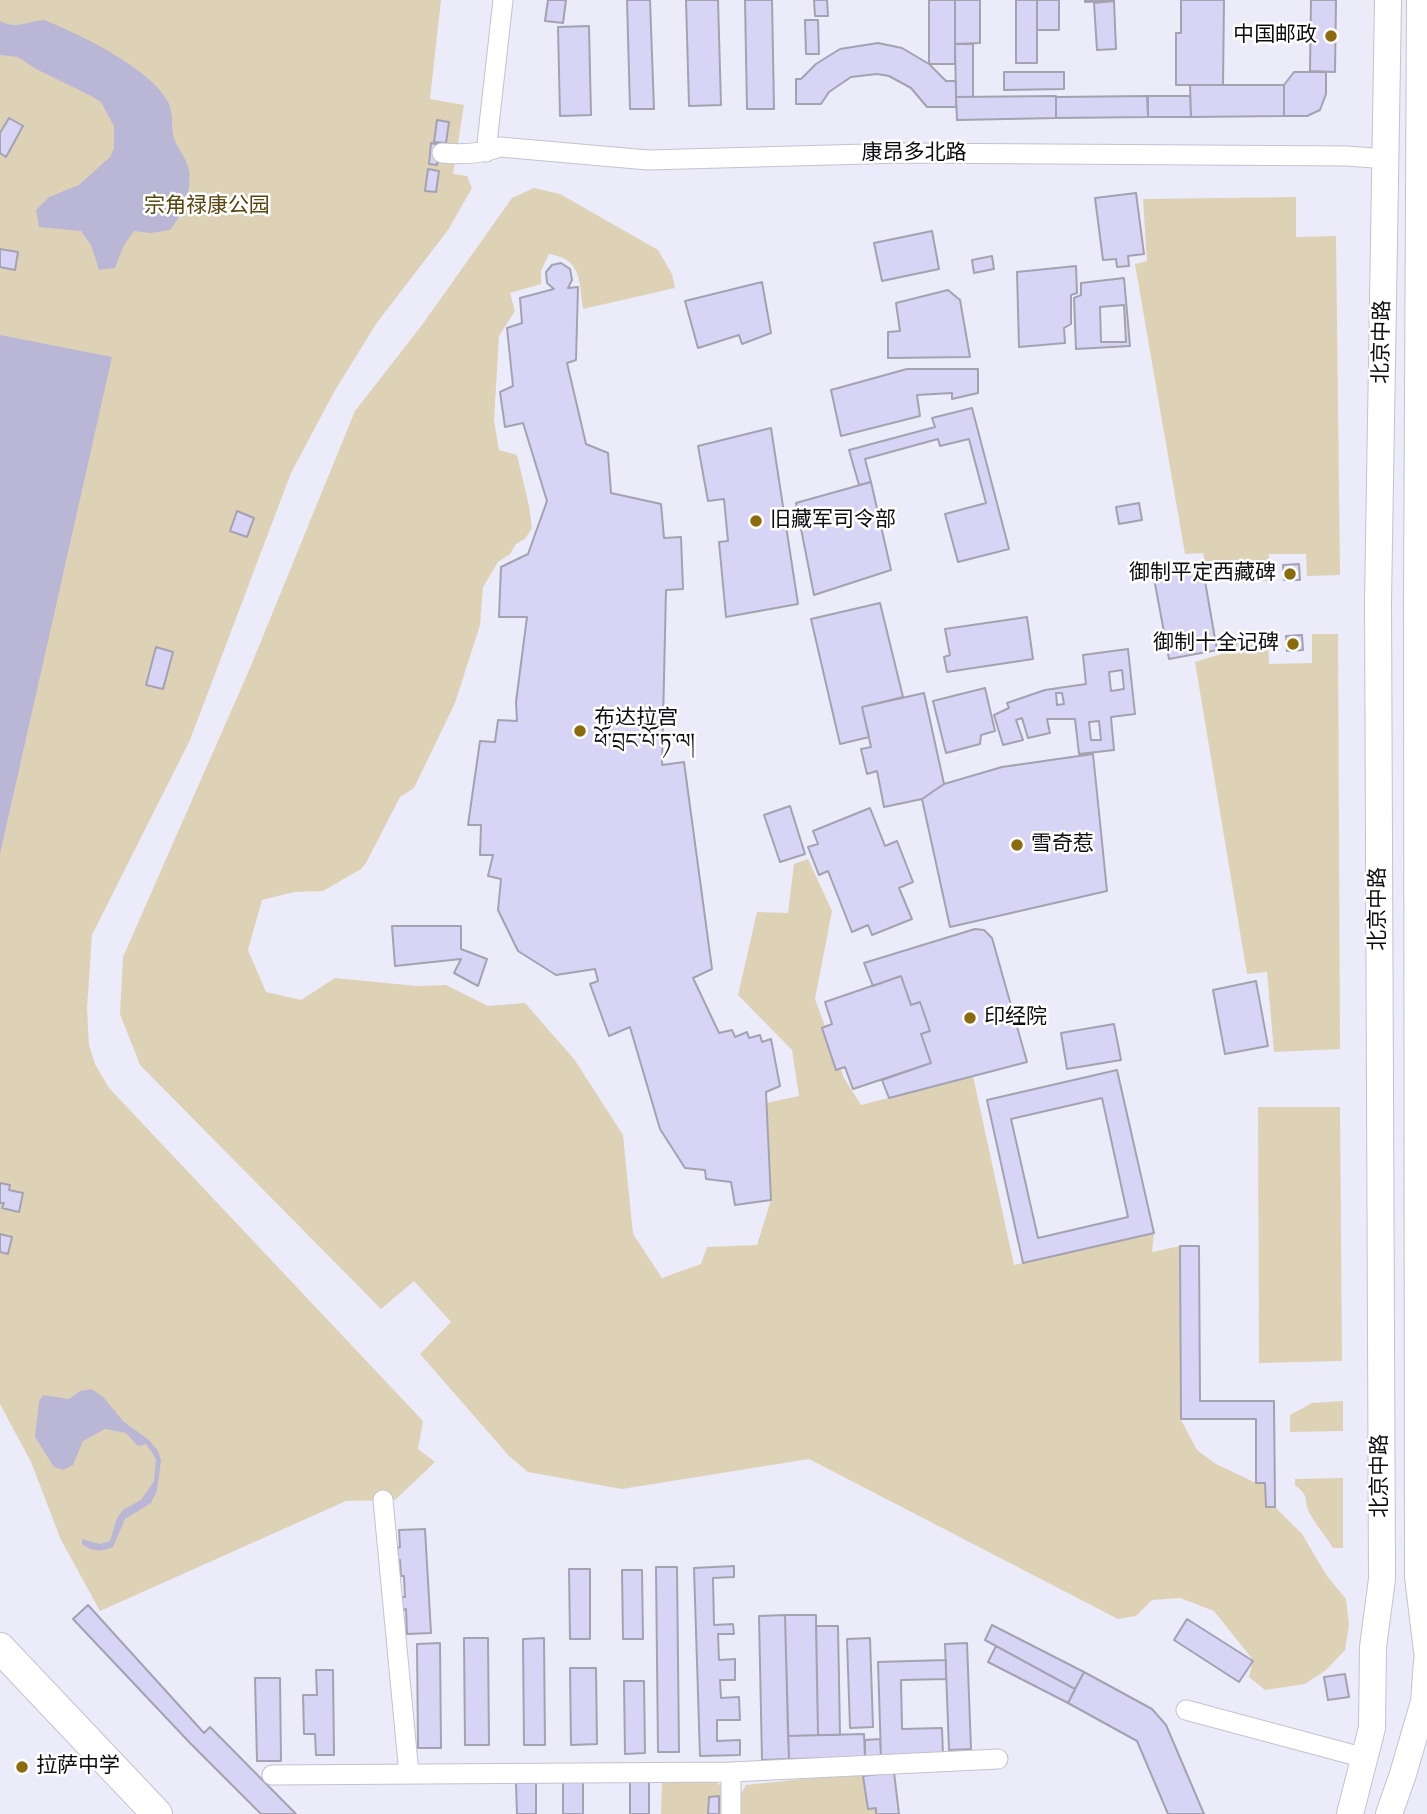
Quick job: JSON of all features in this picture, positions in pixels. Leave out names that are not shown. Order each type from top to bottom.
[{"type":"main road","name":"北京中路","points":[[1350,1814],[1372,1728],[1373,1647],[1382,1579],[1378,601],[1388,0]]},
{"type":"main road","name":"北京中路","points":[[1420,0],[1423,160],[1418,1577],[1427,1650]]},
{"type":"main road","points":[[1387,159],[1423,160]]},
{"type":"main road","points":[[0,1648],[157,1814]]},
{"type":"main road","points":[[1389,1814],[1424,1702],[1427,1661]]},
{"type":"main road","points":[[1401,1814],[1403,1774]]},
{"type":"street","points":[[486,152],[503,0]]},
{"type":"street","name":"康昂多北路","points":[[442,153],[461,155],[500,147],[648,160],[903,153],[1334,156],[1387,159]]},
{"type":"street","points":[[383,1500],[409,1774]]},
{"type":"street","points":[[1186,1710],[1365,1758]]},
{"type":"street","points":[[272,1774],[732,1772],[998,1759]]},
{"type":"street","points":[[732,1772],[732,1814]]},
{"type":"green space","name":"宗角禄康公园","points":[[0,0],[441,0],[430,99],[464,105],[453,174],[467,176],[472,188],[448,230],[376,324],[334,392],[291,473],[190,740],[92,935],[87,1008],[89,1045],[95,1064],[109,1088],[423,1421],[418,1449],[435,1462],[395,1500],[346,1501],[100,1611],[61,1540],[31,1462],[0,1404]]},
{"type":"green space","points":[[534,188],[560,194],[658,250],[672,274],[675,288],[583,309],[579,281],[573,266],[560,257],[549,254],[541,271],[541,284],[510,293],[515,311],[499,336],[494,420],[499,450],[517,455],[532,528],[510,554],[498,562],[483,587],[480,625],[455,703],[414,788],[400,797],[366,863],[361,869],[323,891],[294,892],[262,900],[248,950],[266,992],[301,1000],[335,978],[417,986],[446,985],[488,1006],[525,1003],[574,1059],[623,1135],[633,1234],[662,1278],[701,1264],[707,1247],[757,1245],[771,1200],[766,1103],[799,1096],[792,1050],[738,995],[757,912],[788,913],[794,864],[808,859],[832,911],[815,999],[844,1078],[861,1105],[973,1076],[1014,1265],[1154,1233],[1152,1252],[1180,1246],[1181,1420],[1197,1450],[1216,1464],[1256,1483],[1265,1483],[1266,1507],[1275,1507],[1302,1534],[1327,1576],[1346,1599],[1349,1625],[1345,1650],[1326,1670],[1305,1684],[1265,1690],[1249,1677],[1253,1660],[1214,1611],[1180,1598],[1152,1600],[1136,1616],[1118,1619],[809,1459],[622,1489],[528,1472],[509,1456],[420,1354],[451,1322],[414,1281],[381,1309],[140,1065],[120,1014],[123,957],[250,668],[355,411],[422,325],[512,198]]},
{"type":"green space","points":[[1296,197],[1296,237],[1336,236],[1340,575],[1307,576],[1306,554],[1269,554],[1269,581],[1209,582],[1203,553],[1185,554],[1135,264],[1147,261],[1143,199]]},
{"type":"green space","points":[[1312,634],[1338,634],[1340,1049],[1274,1052],[1267,972],[1247,974],[1195,662],[1221,654],[1222,644],[1268,641],[1269,664],[1312,663]]},
{"type":"green space","points":[[1258,1107],[1340,1107],[1342,1361],[1259,1363]]},
{"type":"green space","points":[[1343,1401],[1343,1431],[1290,1432],[1290,1415],[1312,1403]]},
{"type":"green space","points":[[1343,1478],[1343,1548],[1333,1548],[1310,1514],[1305,1496],[1295,1485],[1295,1479]]},
{"type":"green space","points":[[890,1770],[894,1772],[863,1776],[867,1809],[876,1808],[876,1814],[741,1814],[741,1794],[746,1785]]},
{"type":"green space","points":[[711,1779],[723,1787],[723,1814],[661,1814],[662,1780]]},
{"type":"shaded area","points":[[44,20],[114,54],[148,78],[161,91],[169,104],[175,141],[188,166],[188,194],[175,224],[170,230],[151,233],[134,231],[123,247],[115,268],[99,270],[91,245],[81,231],[39,227],[36,210],[49,197],[79,185],[110,157],[114,148],[114,126],[101,102],[18,57],[0,55],[0,21],[17,25]]},
{"type":"shaded area","points":[[0,335],[112,357],[0,854]]},
{"type":"shaded area","points":[[92,1389],[104,1398],[124,1422],[149,1440],[161,1460],[157,1491],[151,1503],[125,1519],[113,1547],[100,1550],[86,1547],[82,1544],[82,1539],[100,1544],[110,1541],[117,1518],[123,1510],[141,1500],[154,1481],[156,1459],[146,1444],[138,1446],[126,1433],[105,1429],[83,1441],[73,1465],[63,1470],[54,1467],[35,1437],[39,1401],[43,1395],[69,1399],[80,1391]]},
{"type":"building","points":[[548,0],[566,0],[563,23],[545,21]]},
{"type":"building","points":[[627,0],[650,0],[654,109],[630,109]]},
{"type":"building","points":[[686,0],[718,0],[721,105],[689,106]]},
{"type":"building","points":[[745,0],[772,0],[774,109],[747,109]]},
{"type":"building","points":[[814,0],[827,0],[828,16],[815,16]]},
{"type":"building","points":[[929,0],[955,0],[955,64],[929,64]]},
{"type":"building","points":[[955,0],[980,0],[980,43],[955,44]]},
{"type":"building","points":[[1016,0],[1037,0],[1037,63],[1016,63]]},
{"type":"building","points":[[1037,0],[1059,0],[1059,30],[1037,30]]},
{"type":"building","points":[[1114,0],[1114,1],[1085,2]]},
{"type":"building","points":[[1181,0],[1224,0],[1223,85],[1176,85],[1176,33],[1181,33]]},
{"type":"building","points":[[1311,0],[1336,0],[1335,72],[1310,71]]},
{"type":"building","points":[[1114,1],[1116,49],[1097,50],[1094,3]]},
{"type":"building","points":[[805,20],[818,20],[819,54],[806,54]]},
{"type":"building","points":[[589,26],[591,115],[560,116],[558,27]]},
{"type":"building","points":[[878,43],[902,48],[929,64],[946,81],[956,81],[956,107],[927,107],[911,88],[889,76],[877,74],[851,77],[829,92],[821,104],[796,104],[796,79],[801,79],[816,64],[840,49]]},
{"type":"building","points":[[955,44],[973,44],[973,97],[956,97]]},
{"type":"building","points":[[1004,72],[1064,72],[1064,89],[1004,90]]},
{"type":"building","points":[[1294,72],[1326,72],[1326,94],[1320,110],[1307,116],[1284,116],[1284,85]]},
{"type":"building","points":[[1190,85],[1284,85],[1284,116],[1191,117]]},
{"type":"building","points":[[1056,96],[1056,118],[957,120],[956,97]]},
{"type":"building","points":[[1147,96],[1148,117],[1056,118],[1056,97]]},
{"type":"building","points":[[1148,96],[1190,96],[1191,117],[1148,117]]},
{"type":"building","points":[[9,118],[23,126],[6,157],[0,153],[0,133]]},
{"type":"building","points":[[437,120],[449,122],[446,143],[434,142]]},
{"type":"building","points":[[431,143],[440,145],[437,165],[429,164]]},
{"type":"building","points":[[428,169],[439,171],[436,192],[425,191]]},
{"type":"building","points":[[1136,193],[1144,254],[1128,256],[1129,266],[1117,267],[1116,259],[1103,260],[1095,198]]},
{"type":"building","points":[[932,231],[939,269],[882,281],[874,243]]},
{"type":"building","points":[[0,249],[18,252],[15,270],[0,267]]},
{"type":"building","points":[[992,256],[994,269],[974,273],[972,260]]},
{"type":"building","name":"布达拉宫 ཕོ་བྲང་པོ་ཏ་ལ།","points":[[561,263],[570,269],[572,280],[568,288],[578,287],[576,360],[567,363],[586,444],[608,453],[611,493],[661,504],[664,538],[681,537],[683,589],[666,590],[662,765],[684,762],[712,969],[693,978],[719,1033],[732,1030],[735,1037],[747,1032],[749,1038],[760,1035],[762,1042],[771,1039],[780,1086],[766,1092],[771,1200],[735,1205],[731,1182],[706,1179],[705,1170],[685,1168],[660,1129],[630,1027],[609,1036],[590,984],[598,981],[595,969],[556,975],[518,951],[498,910],[501,879],[488,876],[493,855],[480,855],[481,825],[468,825],[480,741],[495,742],[498,720],[517,721],[516,702],[527,617],[499,617],[501,567],[528,554],[547,501],[523,423],[505,427],[500,392],[513,386],[507,328],[522,323],[520,298],[554,289],[547,283],[546,272],[552,265]]},
{"type":"building","points":[[1076,266],[1077,293],[1071,295],[1071,324],[1064,328],[1065,343],[1019,347],[1017,272]]},
{"type":"building","points":[[1124,278],[1130,346],[1076,349],[1074,298],[1081,295],[1081,283]],"holes":[[[1124,305],[1126,342],[1101,342],[1100,307]]]},
{"type":"building","points":[[762,282],[771,333],[742,344],[739,335],[698,348],[685,301]]},
{"type":"building","points":[[948,290],[960,300],[970,357],[888,358],[888,332],[900,331],[896,303]]},
{"type":"building","points":[[907,369],[978,369],[978,393],[952,399],[952,393],[917,395],[920,416],[841,436],[831,390]]},
{"type":"building","points":[[972,408],[1009,549],[958,562],[945,514],[986,503],[969,439],[940,446],[938,439],[865,459],[871,482],[859,485],[849,450],[935,427],[932,418]]},
{"type":"building","name":"旧藏军司令部","points":[[771,428],[798,604],[726,617],[719,542],[728,541],[724,499],[708,501],[698,446]]},
{"type":"building","points":[[871,482],[891,570],[814,595],[796,503]]},
{"type":"building","points":[[1139,503],[1142,520],[1119,524],[1116,507]]},
{"type":"building","points":[[237,511],[254,518],[247,537],[230,531]]},
{"type":"building","points":[[1202,564],[1217,650],[1169,659],[1153,573]]},
{"type":"building","points":[[1299,564],[1300,580],[1284,580],[1283,565]]},
{"type":"building","points":[[880,603],[903,697],[862,707],[869,737],[840,744],[811,619]]},
{"type":"building","points":[[1027,617],[1033,659],[947,672],[944,657],[950,655],[945,629]]},
{"type":"building","points":[[1302,635],[1303,650],[1287,651],[1286,636]]},
{"type":"building","points":[[156,647],[173,652],[163,689],[146,685]]},
{"type":"building","points":[[1128,649],[1135,714],[1111,717],[1114,750],[1079,754],[1075,719],[1047,719],[1050,733],[1028,738],[1022,718],[1016,720],[1023,740],[1003,745],[994,715],[1009,708],[1007,703],[1045,690],[1086,684],[1083,655]],"holes":[[[1122,670],[1124,689],[1111,691],[1109,672]],[[1056,693],[1062,693],[1064,704],[1057,705]],[[1099,721],[1101,740],[1091,740],[1089,722]]]},
{"type":"building","points":[[985,688],[995,731],[981,735],[980,744],[946,753],[933,701]]},
{"type":"building","points":[[924,693],[944,784],[922,799],[884,807],[877,771],[867,774],[861,749],[871,747],[862,707]]},
{"type":"building","name":"雪奇惹","points":[[1093,754],[1107,891],[950,927],[922,799],[944,784],[1002,767]]},
{"type":"building","points":[[790,806],[805,854],[780,862],[764,815]]},
{"type":"building","points":[[870,808],[885,846],[897,841],[913,882],[899,888],[912,919],[872,935],[868,925],[852,932],[828,871],[819,875],[808,847],[818,844],[813,831]]},
{"type":"building","points":[[392,926],[461,926],[461,949],[487,959],[478,986],[454,973],[461,959],[395,966]]},
{"type":"building","name":"印经院","points":[[975,929],[984,930],[992,938],[1027,1062],[889,1098],[882,1080],[931,1063],[921,1034],[930,1031],[920,1002],[911,1005],[901,976],[873,986],[864,963]]},
{"type":"building","points":[[901,976],[911,1005],[920,1002],[930,1031],[921,1034],[931,1063],[853,1089],[845,1067],[836,1070],[822,1028],[832,1024],[825,1002]]},
{"type":"building","points":[[1256,981],[1268,1046],[1225,1054],[1213,990]]},
{"type":"building","points":[[1114,1024],[1121,1060],[1067,1069],[1061,1033]]},
{"type":"building","points":[[1117,1070],[1154,1233],[1023,1263],[987,1100]],"holes":[[[1102,1098],[1128,1217],[1038,1238],[1011,1119]]]},
{"type":"building","points":[[0,1183],[10,1185],[9,1190],[23,1193],[19,1212],[2,1208],[4,1203],[0,1203]]},
{"type":"building","points":[[0,1234],[12,1237],[8,1254],[0,1252]]},
{"type":"building","points":[[1180,1246],[1199,1246],[1200,1401],[1274,1401],[1275,1507],[1266,1507],[1265,1483],[1256,1483],[1256,1419],[1181,1419]]},
{"type":"building","points":[[425,1529],[431,1633],[407,1634],[406,1609],[402,1610],[401,1597],[405,1597],[404,1576],[401,1576],[397,1548],[400,1547],[399,1530]]},
{"type":"building","points":[[734,1566],[734,1577],[713,1578],[714,1625],[733,1624],[734,1634],[718,1634],[719,1660],[735,1659],[735,1680],[720,1680],[721,1698],[739,1697],[740,1720],[717,1720],[717,1741],[740,1740],[740,1755],[700,1756],[694,1568]]},
{"type":"building","points":[[656,1567],[677,1567],[679,1752],[658,1752]]},
{"type":"building","points":[[569,1569],[590,1569],[590,1639],[570,1639]]},
{"type":"building","points":[[622,1570],[642,1570],[643,1639],[623,1639]]},
{"type":"building","points":[[88,1605],[204,1733],[210,1727],[296,1814],[261,1814],[190,1743],[73,1619]]},
{"type":"building","points":[[785,1615],[789,1759],[762,1760],[759,1616]]},
{"type":"building","points":[[785,1615],[816,1615],[818,1735],[788,1736]]},
{"type":"building","points":[[1187,1619],[1253,1661],[1239,1682],[1174,1640]]},
{"type":"building","points":[[992,1625],[1084,1672],[1075,1689],[985,1640]]},
{"type":"building","points":[[816,1626],[838,1626],[840,1735],[818,1735]]},
{"type":"building","points":[[464,1638],[488,1638],[489,1745],[465,1745]]},
{"type":"building","points":[[544,1638],[545,1745],[524,1745],[523,1639]]},
{"type":"building","points":[[870,1638],[873,1727],[850,1728],[847,1639]]},
{"type":"building","points":[[440,1643],[441,1748],[418,1748],[417,1644]]},
{"type":"building","points":[[967,1643],[971,1749],[949,1750],[945,1644]]},
{"type":"building","points":[[996,1646],[1075,1689],[1068,1703],[988,1662]]},
{"type":"building","points":[[946,1660],[946,1679],[901,1680],[902,1729],[942,1728],[943,1756],[881,1757],[878,1662]]},
{"type":"building","points":[[570,1668],[596,1668],[597,1744],[571,1745]]},
{"type":"building","points":[[316,1670],[333,1670],[334,1755],[316,1755],[315,1734],[304,1734],[303,1695],[317,1695]]},
{"type":"building","points":[[1084,1672],[1152,1709],[1166,1725],[1204,1814],[1168,1814],[1137,1741],[1068,1703]]},
{"type":"building","points":[[1345,1674],[1349,1697],[1328,1700],[1324,1677]]},
{"type":"building","points":[[255,1678],[280,1678],[281,1761],[257,1761]]},
{"type":"building","points":[[624,1681],[644,1681],[645,1753],[625,1754]]},
{"type":"building","points":[[864,1734],[865,1758],[789,1759],[788,1736]]},
{"type":"building","points":[[880,1739],[881,1757],[865,1758],[865,1740]]},
{"type":"building","points":[[894,1772],[899,1814],[876,1814],[876,1808],[868,1809],[863,1776]]},
{"type":"building","points":[[649,1775],[649,1814],[630,1814],[630,1776]]},
{"type":"building","points":[[563,1777],[583,1777],[583,1814],[563,1814]]},
{"type":"building","points":[[516,1783],[536,1783],[536,1814],[517,1814]]},
{"type":"building","points":[[719,1796],[719,1814],[708,1814],[709,1797]]},
{"type":"place","name":"中国邮政","points":[[1331,36]]},
{"type":"place","name":"旧藏军司令部","points":[[756,521]]},
{"type":"place","name":"御制平定西藏碑","points":[[1290,574]]},
{"type":"place","name":"御制十全记碑","points":[[1293,644]]},
{"type":"place","name":"布达拉宫 ཕོ་བྲང་པོ་ཏ་ལ།","points":[[580,731]]},
{"type":"place","name":"雪奇惹","points":[[1017,845]]},
{"type":"place","name":"印经院","points":[[970,1018]]},
{"type":"place","name":"拉萨中学","points":[[22,1767]]}]
